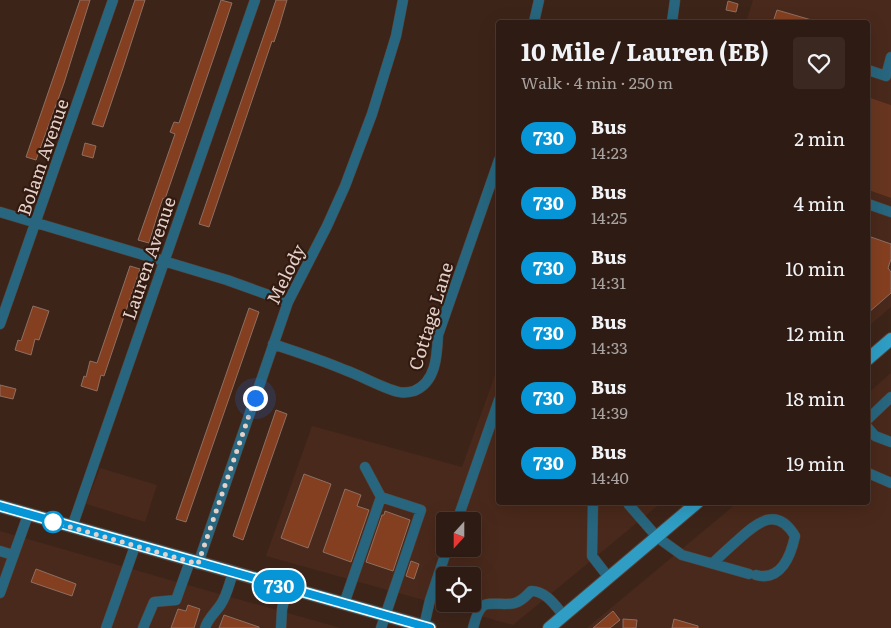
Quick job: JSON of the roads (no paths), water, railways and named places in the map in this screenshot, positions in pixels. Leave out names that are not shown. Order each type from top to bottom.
[{"type":"main road","points":[[870,357],[891,340]]},
{"type":"main road","points":[[549,628],[694,505]]},
{"type":"main road","points":[[0,506],[344,604],[383,622],[427,627]]},
{"type":"street","name":"Bolam Avenue","points":[[0,324],[113,0]]},
{"type":"street","name":"Lauren Avenue","points":[[72,527],[255,0]]},
{"type":"street","name":"Melody","points":[[143,628],[154,602],[176,600],[194,562],[288,302],[327,226],[356,159],[383,83],[396,36],[403,0]]},
{"type":"street","points":[[534,20],[539,0]]},
{"type":"street","points":[[672,20],[675,0]]},
{"type":"street","points":[[870,71],[888,77],[891,57]]},
{"type":"street","name":"Cottage Lane","points":[[273,344],[339,367],[399,392],[412,392],[421,387],[428,381],[434,370],[438,352],[438,335],[496,169]]},
{"type":"street","points":[[870,205],[891,212]]},
{"type":"street","points":[[0,212],[227,280],[288,302]]},
{"type":"street","points":[[870,417],[891,397]]},
{"type":"street","points":[[460,512],[496,409]]},
{"type":"street","points":[[870,431],[874,436],[891,442]]},
{"type":"street","points":[[365,467],[381,497],[421,510],[383,622]]},
{"type":"street","points":[[870,474],[891,483]]},
{"type":"street","points":[[344,604],[381,497]]},
{"type":"street","points":[[593,505],[592,556],[609,578]]},
{"type":"street","points":[[630,505],[657,537],[682,555],[762,577],[772,574],[784,566],[791,552],[795,536],[790,527],[779,520],[769,518],[756,524],[713,563]]},
{"type":"street","points":[[0,593],[28,515]]},
{"type":"street","points":[[106,628],[135,546]]},
{"type":"street","points":[[0,551],[13,556]]},
{"type":"street","points":[[427,627],[430,600],[444,558]]},
{"type":"street","points":[[205,628],[207,622],[222,604],[232,573]]},
{"type":"street","points":[[281,628],[282,609],[287,588]]},
{"type":"street","points":[[473,628],[477,614],[486,604],[507,605],[516,603],[531,591],[545,594],[564,616]]}]
